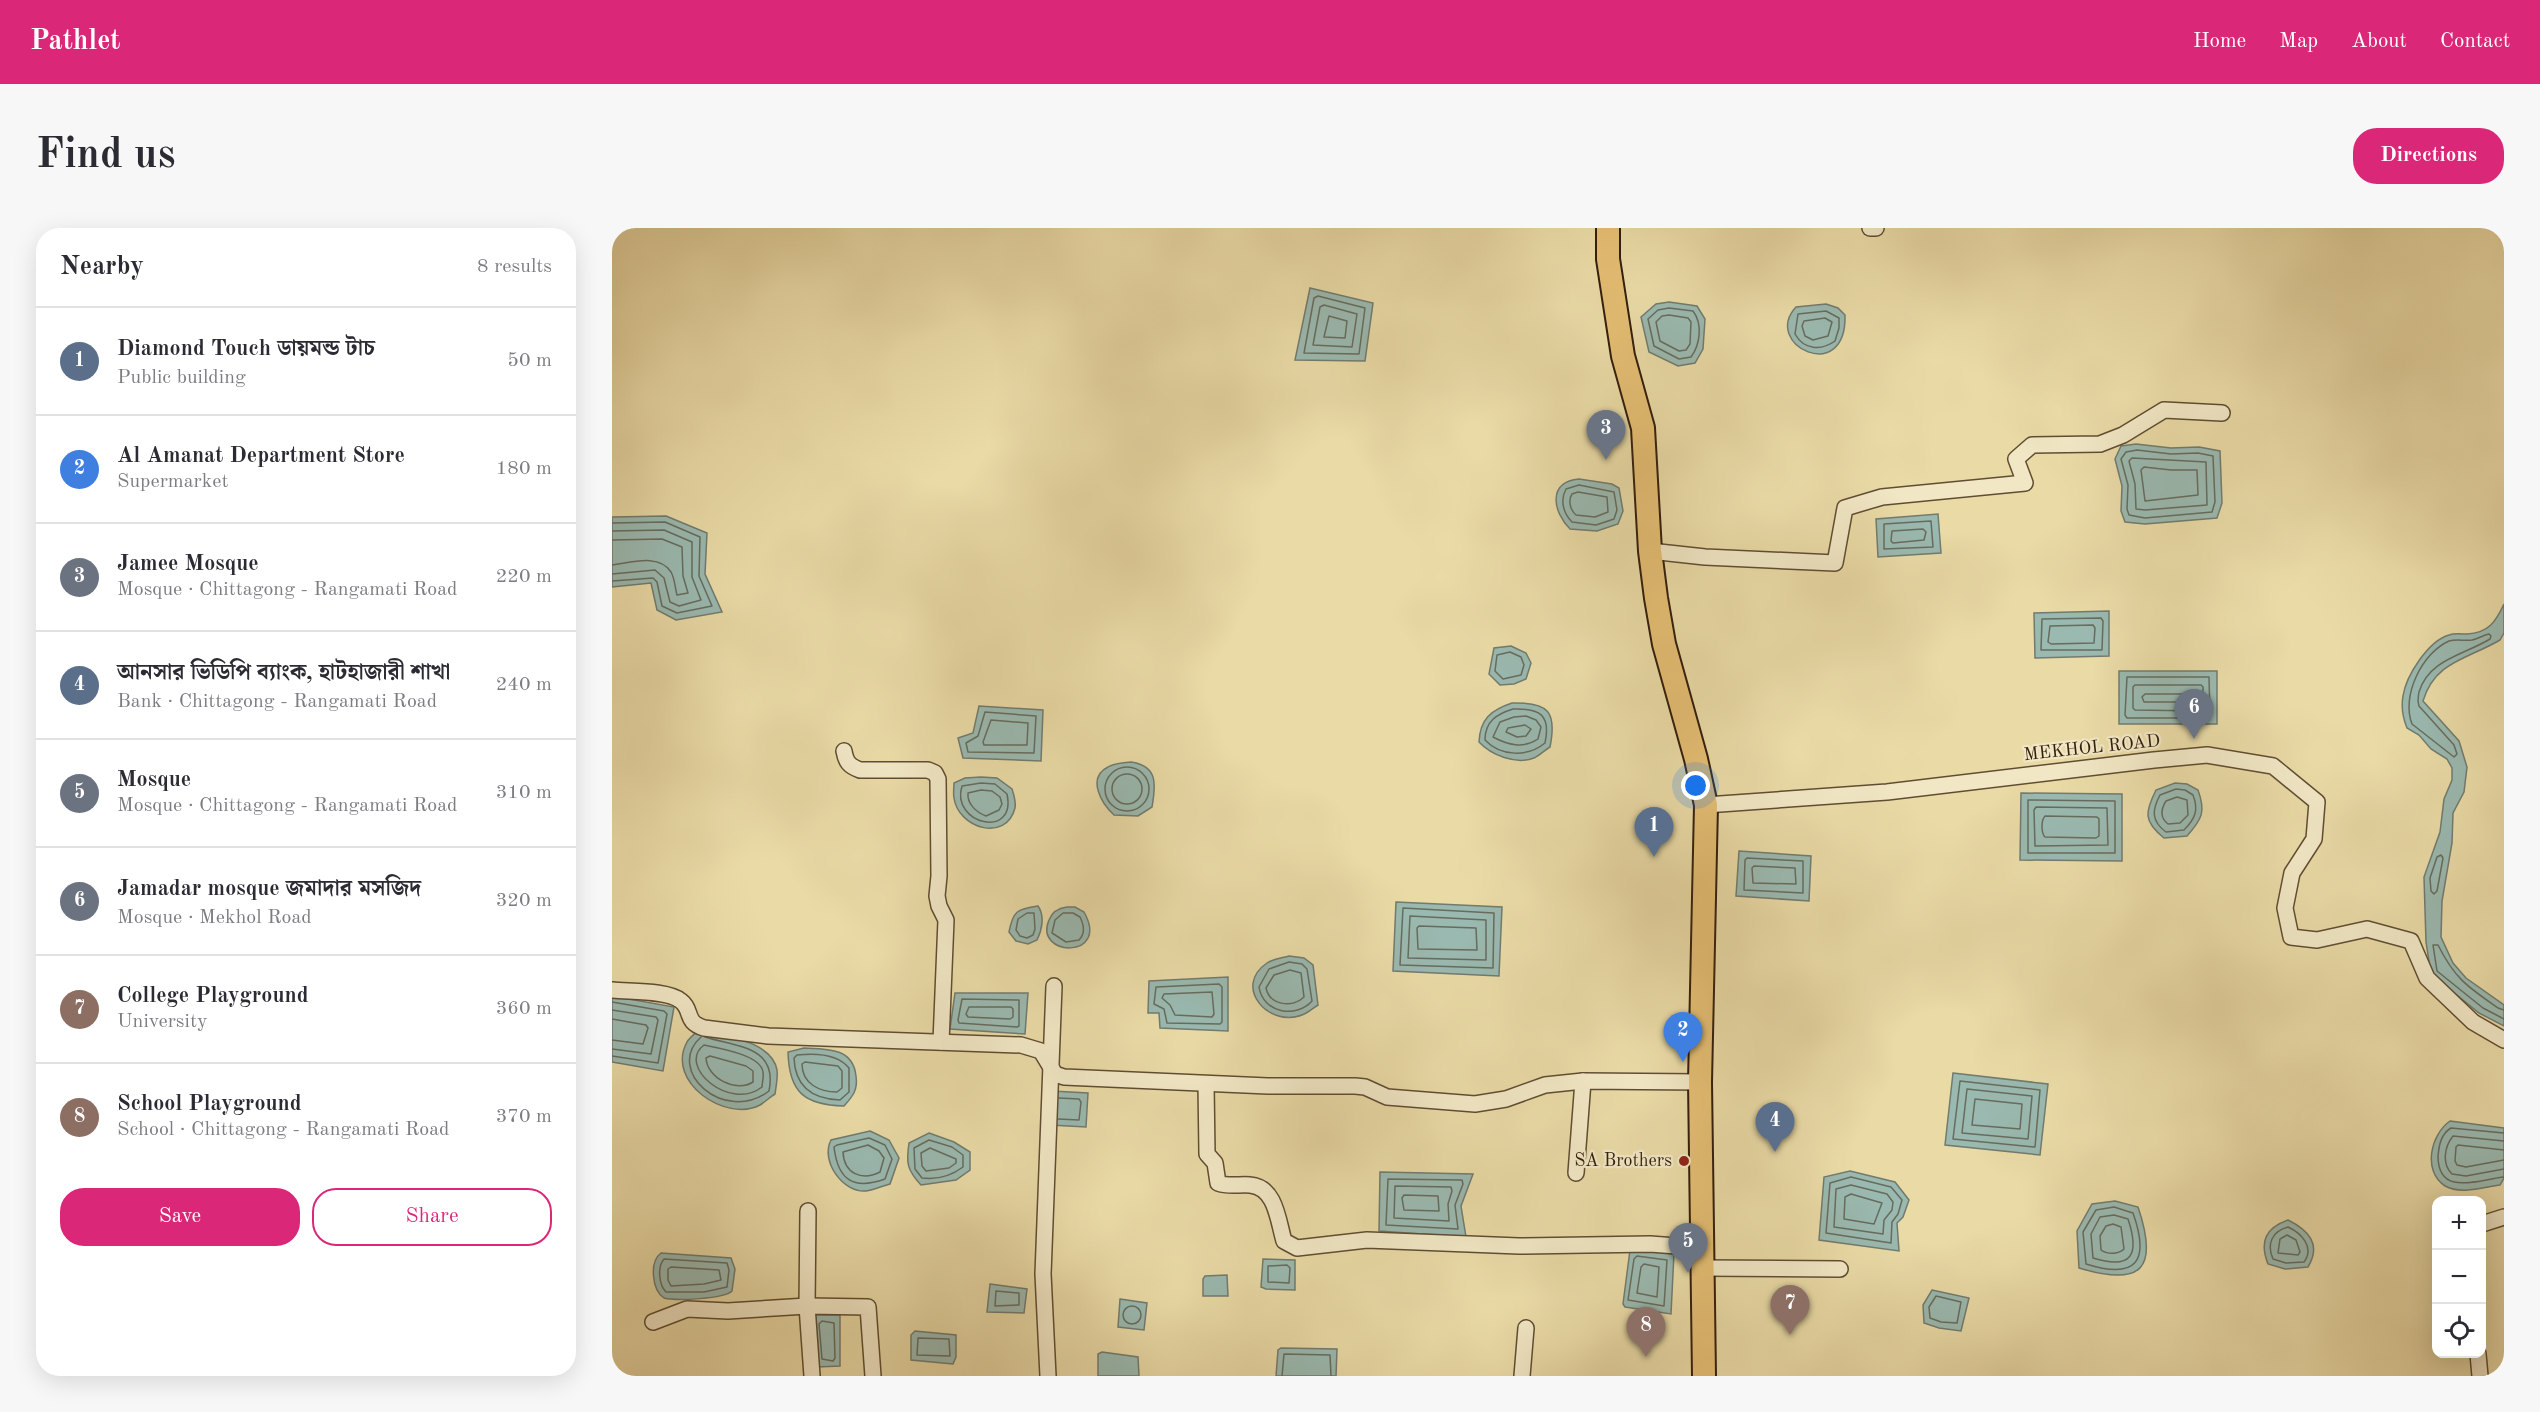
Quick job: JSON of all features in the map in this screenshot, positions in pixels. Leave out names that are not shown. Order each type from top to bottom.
[{"type":"highway","points":[[1608,228],[1608,259],[1623,356],[1643,428],[1650,550],[1664,644],[1696,759],[1706,805],[1700,1082],[1704,1376]]},
{"type":"street","points":[[1870,228],[1876,228]]},
{"type":"street","points":[[1650,550],[1705,557],[1835,563],[1845,508],[1882,497],[2025,483],[2016,459],[2032,445],[2100,444],[2123,435],[2164,410],[2222,413]]},
{"type":"street","points":[[844,751],[846,761],[852,767],[860,770],[928,770],[935,773],[938,779],[939,876],[937,896],[946,920],[941,1042]]},
{"type":"street","name":"MEKHOL ROAD","points":[[1706,805],[1887,792],[2207,755],[2273,766],[2317,802],[2314,839],[2292,873],[2285,908],[2291,937],[2317,940],[2367,930],[2411,941],[2427,978],[2473,1022],[2504,1040]]},
{"type":"street","points":[[1048,1376],[1043,1274],[1049,1068],[1054,986]]},
{"type":"street","points":[[612,990],[667,994],[684,1002],[689,1019],[704,1028],[768,1036],[1030,1047],[1041,1052],[1049,1068],[1055,1074],[1064,1077],[1206,1084],[1355,1086],[1387,1097],[1475,1104],[1506,1099],[1545,1085],[1583,1081],[1700,1082]]},
{"type":"street","points":[[1576,1173],[1583,1081]]},
{"type":"street","points":[[1206,1084],[1207,1154],[1215,1163],[1218,1183],[1254,1185],[1264,1189],[1273,1203],[1284,1241],[1297,1248],[1367,1239],[1519,1246],[1650,1244],[1704,1258],[1840,1269]]},
{"type":"street","points":[[808,1211],[807,1306],[812,1376]]},
{"type":"street","points":[[2486,1222],[2504,1217]]},
{"type":"street","points":[[653,1322],[687,1309],[728,1311],[807,1306],[868,1307],[873,1376]]},
{"type":"street","points":[[1522,1376],[1526,1328]]},
{"type":"street","points":[[2478,1358],[2480,1376]]},
{"type":"water","points":[[1310,288],[1373,303],[1365,361],[1295,360]]},
{"type":"water","points":[[1669,302],[1697,306],[1705,319],[1703,349],[1695,363],[1678,366],[1649,352],[1641,317],[1656,304]]},
{"type":"water","points":[[1826,304],[1838,308],[1845,315],[1842,337],[1833,349],[1821,354],[1808,352],[1797,345],[1789,334],[1788,321],[1796,307]]},
{"type":"water","points":[[2136,444],[2171,448],[2199,447],[2220,451],[2222,503],[2217,518],[2145,524],[2125,522],[2121,511],[2122,486],[2115,459],[2121,446]]},
{"type":"water","points":[[1579,479],[1612,484],[1619,488],[1623,511],[1618,524],[1597,531],[1570,529],[1560,514],[1556,499],[1562,486],[1569,481]]},
{"type":"water","points":[[1938,514],[1941,553],[1878,557],[1876,519]]},
{"type":"water","points":[[666,516],[707,533],[705,574],[722,612],[676,620],[657,610],[651,583],[612,587],[612,517]]},
{"type":"water","points":[[2504,604],[2504,633],[2500,640],[2444,669],[2428,688],[2423,701],[2459,741],[2467,767],[2464,792],[2453,813],[2452,843],[2442,901],[2441,937],[2453,963],[2466,978],[2504,1005],[2504,1026],[2479,1013],[2431,974],[2426,942],[2424,877],[2440,832],[2444,799],[2452,780],[2452,768],[2447,759],[2431,749],[2419,735],[2407,728],[2402,704],[2405,688],[2413,669],[2433,644],[2451,634],[2475,633],[2486,629],[2495,621]]},
{"type":"water","points":[[2109,611],[2109,656],[2035,658],[2034,613]]},
{"type":"water","points":[[1511,646],[1526,653],[1531,663],[1526,679],[1514,684],[1500,685],[1489,674],[1494,648]]},
{"type":"water","points":[[2119,671],[2217,671],[2217,724],[2119,724]]},
{"type":"water","points":[[1512,703],[1542,707],[1551,717],[1550,747],[1534,758],[1520,760],[1497,755],[1479,742],[1484,721],[1488,716]]},
{"type":"water","points":[[979,706],[1043,710],[1041,761],[963,758],[958,738],[973,733]]},
{"type":"water","points":[[1131,762],[1146,767],[1151,772],[1154,784],[1152,807],[1138,816],[1114,815],[1101,798],[1098,791],[1098,778],[1101,772],[1110,766]]},
{"type":"water","points":[[965,778],[997,778],[1012,789],[1015,799],[1015,808],[1010,819],[993,828],[973,824],[964,817],[957,808],[954,796],[954,783]]},
{"type":"water","points":[[2175,783],[2187,784],[2198,790],[2202,804],[2201,815],[2187,836],[2164,838],[2149,821],[2148,810],[2156,790]]},
{"type":"water","points":[[2021,793],[2122,794],[2122,861],[2020,860]]},
{"type":"water","points":[[1739,851],[1811,856],[1809,901],[1736,896]]},
{"type":"water","points":[[1396,902],[1502,907],[1499,976],[1393,971]]},
{"type":"water","points":[[1038,906],[1042,914],[1042,923],[1037,940],[1028,944],[1016,941],[1009,932],[1014,915],[1025,908]]},
{"type":"water","points":[[1075,907],[1084,912],[1090,928],[1088,939],[1081,945],[1071,948],[1060,946],[1052,941],[1047,932],[1052,915],[1059,909]]},
{"type":"water","points":[[1289,956],[1304,958],[1313,965],[1318,1005],[1304,1014],[1290,1017],[1278,1016],[1267,1011],[1259,1003],[1254,993],[1253,983],[1257,973],[1267,963]]},
{"type":"water","points":[[1228,977],[1228,1031],[1160,1028],[1159,1013],[1148,1013],[1149,981]]},
{"type":"water","points":[[955,993],[1028,993],[1025,1034],[950,1029]]},
{"type":"water","points":[[612,996],[674,1007],[663,1071],[612,1062]]},
{"type":"water","points":[[700,1029],[746,1041],[766,1052],[773,1060],[777,1070],[775,1094],[760,1105],[746,1109],[716,1104],[702,1095],[691,1084],[684,1071],[682,1057],[687,1042]]},
{"type":"water","points":[[804,1048],[838,1052],[850,1060],[854,1067],[856,1085],[852,1096],[844,1106],[819,1103],[801,1094],[792,1077],[788,1052]]},
{"type":"water","points":[[1953,1073],[2048,1084],[2040,1155],[1945,1145]]},
{"type":"water","points":[[1052,1091],[1088,1093],[1086,1127],[1050,1125]]},
{"type":"water","points":[[2450,1121],[2504,1128],[2504,1178],[2500,1185],[2458,1190],[2445,1186],[2438,1179],[2431,1162],[2434,1143],[2443,1127]]},
{"type":"water","points":[[870,1131],[889,1140],[899,1158],[890,1184],[866,1191],[857,1190],[849,1187],[836,1174],[831,1166],[828,1148],[831,1140]]},
{"type":"water","points":[[929,1133],[954,1142],[970,1152],[970,1170],[956,1180],[921,1185],[909,1166],[909,1143]]},
{"type":"water","points":[[1850,1171],[1895,1182],[1909,1200],[1903,1217],[1897,1223],[1899,1251],[1819,1240],[1824,1177]]},
{"type":"water","points":[[1380,1172],[1473,1174],[1461,1206],[1466,1237],[1379,1231]]},
{"type":"water","points":[[2115,1201],[2138,1207],[2144,1228],[2145,1259],[2140,1268],[2131,1273],[2118,1275],[2079,1268],[2077,1231],[2092,1204]]},
{"type":"water","points":[[2288,1220],[2302,1228],[2311,1239],[2314,1251],[2308,1267],[2285,1269],[2268,1264],[2264,1249],[2266,1236],[2274,1227]]},
{"type":"water","points":[[1630,1250],[1674,1253],[1671,1314],[1625,1307],[1623,1304]]},
{"type":"water","points":[[661,1253],[731,1258],[735,1269],[732,1291],[720,1296],[700,1299],[664,1298],[657,1289],[654,1276],[655,1263]]},
{"type":"water","points":[[1263,1259],[1295,1260],[1295,1290],[1261,1287]]},
{"type":"water","points":[[1227,1275],[1228,1296],[1203,1296],[1205,1276]]},
{"type":"water","points":[[990,1284],[1027,1289],[1024,1313],[987,1312]]},
{"type":"water","points":[[1932,1290],[1969,1298],[1961,1331],[1924,1323],[1923,1305]]},
{"type":"water","points":[[1120,1299],[1147,1303],[1144,1330],[1118,1327]]},
{"type":"water","points":[[814,1315],[840,1315],[840,1366],[817,1367]]},
{"type":"water","points":[[915,1331],[956,1335],[956,1357],[953,1364],[911,1360],[911,1335]]},
{"type":"water","points":[[1281,1348],[1337,1349],[1336,1376],[1276,1376],[1278,1350]]},
{"type":"water","points":[[1102,1352],[1138,1357],[1139,1376],[1098,1376],[1098,1354]]},
{"type":"place","name":"Jamee Mosque","points":[[1606,460]]},
{"type":"place","name":"Jamadar mosque জমাদার মসজিদ","points":[[2194,739]]},
{"type":"place","name":"Diamond Touch ডায়মন্ড টাচ","points":[[1654,857]]},
{"type":"place","name":"Al Amanat Department Store","points":[[1683,1062]]},
{"type":"place","name":"আনসার ভিডিপি ব্যাংক, হাটহাজারী শাখা","points":[[1775,1152]]},
{"type":"place","name":"SA Brothers","points":[[1684,1161]]},
{"type":"place","name":"Mosque","points":[[1688,1273]]},
{"type":"place","name":"College Playground","points":[[1790,1335]]},
{"type":"place","name":"School Playground","points":[[1646,1357]]}]
